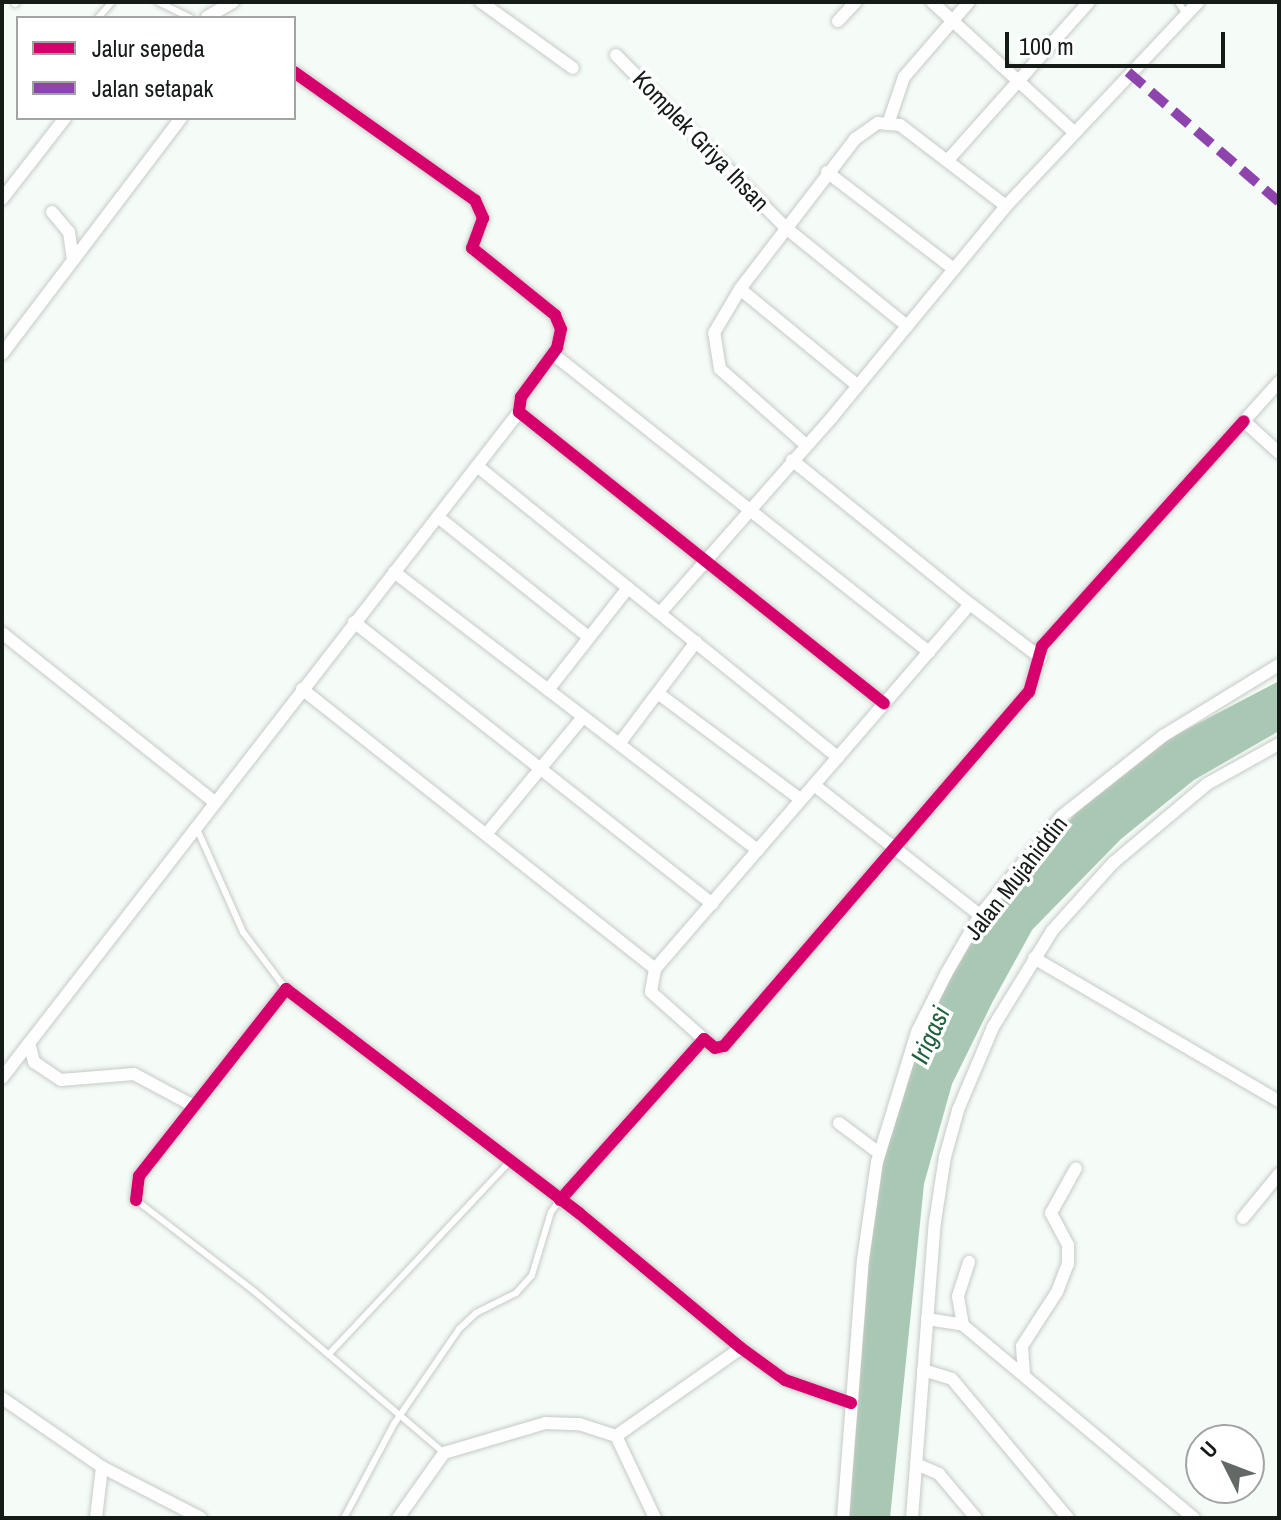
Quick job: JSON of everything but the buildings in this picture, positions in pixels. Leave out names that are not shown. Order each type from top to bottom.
[{"type":"street","points":[[211,16],[233,2]]},
{"type":"street","points":[[481,2],[573,68]]},
{"type":"street","points":[[838,21],[856,2]]},
{"type":"street","points":[[932,2],[1073,131]]},
{"type":"street","points":[[888,124],[904,77],[969,2]]},
{"type":"street","points":[[948,160],[1089,2]]},
{"type":"street","points":[[660,613],[748,508],[806,445],[1006,206],[1073,131],[1198,2]]},
{"type":"street","name":"Komplek Griya Ihsan","points":[[616,55],[786,228],[907,326]]},
{"type":"street","points":[[2,1078],[213,801],[519,412],[521,397],[553,354],[560,338],[555,315],[472,248],[483,218],[475,200],[296,73]]},
{"type":"street","points":[[2,199],[63,120]]},
{"type":"street","points":[[2,354],[179,120]]},
{"type":"street","points":[[806,445],[720,369],[714,349],[718,321],[827,172],[867,127],[900,125],[1006,206]]},
{"type":"street","points":[[827,172],[954,269]]},
{"type":"street","points":[[52,212],[69,232],[73,260]]},
{"type":"street","points":[[740,289],[857,385]]},
{"type":"street","points":[[553,354],[929,652]]},
{"type":"street","points":[[970,604],[655,969],[651,992],[715,1048],[724,1046],[1029,692],[1042,646],[1279,382]]},
{"type":"street","points":[[519,412],[884,703]]},
{"type":"street","points":[[1244,421],[1279,453]]},
{"type":"street","points":[[792,460],[1041,658]]},
{"type":"street","points":[[477,466],[838,757]]},
{"type":"street","points":[[438,517],[587,636]]},
{"type":"street","points":[[394,572],[758,850]]},
{"type":"street","points":[[548,690],[587,636],[628,588]]},
{"type":"street","points":[[354,622],[712,904]]},
{"type":"street","points":[[2,633],[213,801]]},
{"type":"street","points":[[619,744],[696,642]]},
{"type":"street","name":"Jalan Mujahiddin","points":[[843,1518],[851,1403],[879,1153],[917,1032],[980,915],[1062,816],[1108,776],[1223,695],[1279,665]]},
{"type":"street","points":[[302,689],[488,832],[655,969]]},
{"type":"street","points":[[659,694],[801,800]]},
{"type":"street","points":[[488,832],[583,717]]},
{"type":"street","points":[[912,1518],[935,1222],[952,1130],[993,1027],[1034,958],[1076,899],[1162,818],[1207,784],[1279,744]]},
{"type":"street","points":[[814,785],[980,915]]},
{"type":"street","points":[[1034,958],[1279,1101]]},
{"type":"street","points":[[136,1200],[139,1176],[190,1104],[286,989],[560,1200],[741,1348],[785,1380],[851,1403]]},
{"type":"street","points":[[560,1200],[704,1039]]},
{"type":"street","points":[[29,1043],[34,1062],[61,1080],[134,1074],[190,1104]]},
{"type":"street","points":[[839,1123],[879,1153]]},
{"type":"street","points":[[1024,1375],[1022,1346],[1057,1292],[1068,1264],[1068,1245],[1051,1213],[1076,1168]]},
{"type":"street","points":[[1243,1218],[1279,1174]]},
{"type":"street","points":[[963,1325],[958,1296],[969,1262]]},
{"type":"street","points":[[927,1319],[963,1325],[1194,1518]]},
{"type":"street","points":[[616,1436],[741,1348]]},
{"type":"street","points":[[923,1370],[952,1379],[1068,1518]]},
{"type":"street","points":[[2,1398],[102,1467],[186,1514],[201,1518]]},
{"type":"street","points":[[398,1518],[444,1453],[545,1423],[579,1424],[616,1436],[655,1518]]},
{"type":"street","points":[[916,1464],[939,1474],[976,1518]]},
{"type":"street","points":[[96,1518],[102,1467]]},
{"type":"lane","points":[[158,2],[187,16]]},
{"type":"lane","points":[[1178,2],[1186,14]]},
{"type":"lane","points":[[195,825],[214,856],[243,932],[286,989]]},
{"type":"lane","points":[[330,1353],[510,1161]]},
{"type":"lane","points":[[136,1200],[330,1353],[444,1453]]},
{"type":"lane","points":[[344,1518],[402,1413],[459,1329],[476,1313],[516,1293],[532,1275],[551,1212],[560,1200]]},
{"type":"water","name":"Irigasi","points":[[1279,681],[1279,731],[1194,780],[1121,839],[1032,930],[993,1001],[952,1084],[924,1184],[890,1518],[845,1518],[866,1258],[880,1160],[903,1078],[957,962],[1007,889],[1076,813],[1170,738]]},
{"type":"marked path","points":[[1128,72],[1279,202]]},
{"type":"cycle path","points":[[296,73],[475,200],[483,218],[472,248],[555,315],[561,329],[557,348],[521,397],[519,412],[884,703]]},
{"type":"cycle path","points":[[560,1200],[704,1039],[715,1048],[724,1046],[1029,692],[1042,646],[1244,421]]},
{"type":"cycle path","points":[[136,1200],[139,1176],[286,989],[579,1213],[741,1348],[785,1380],[851,1403]]}]
